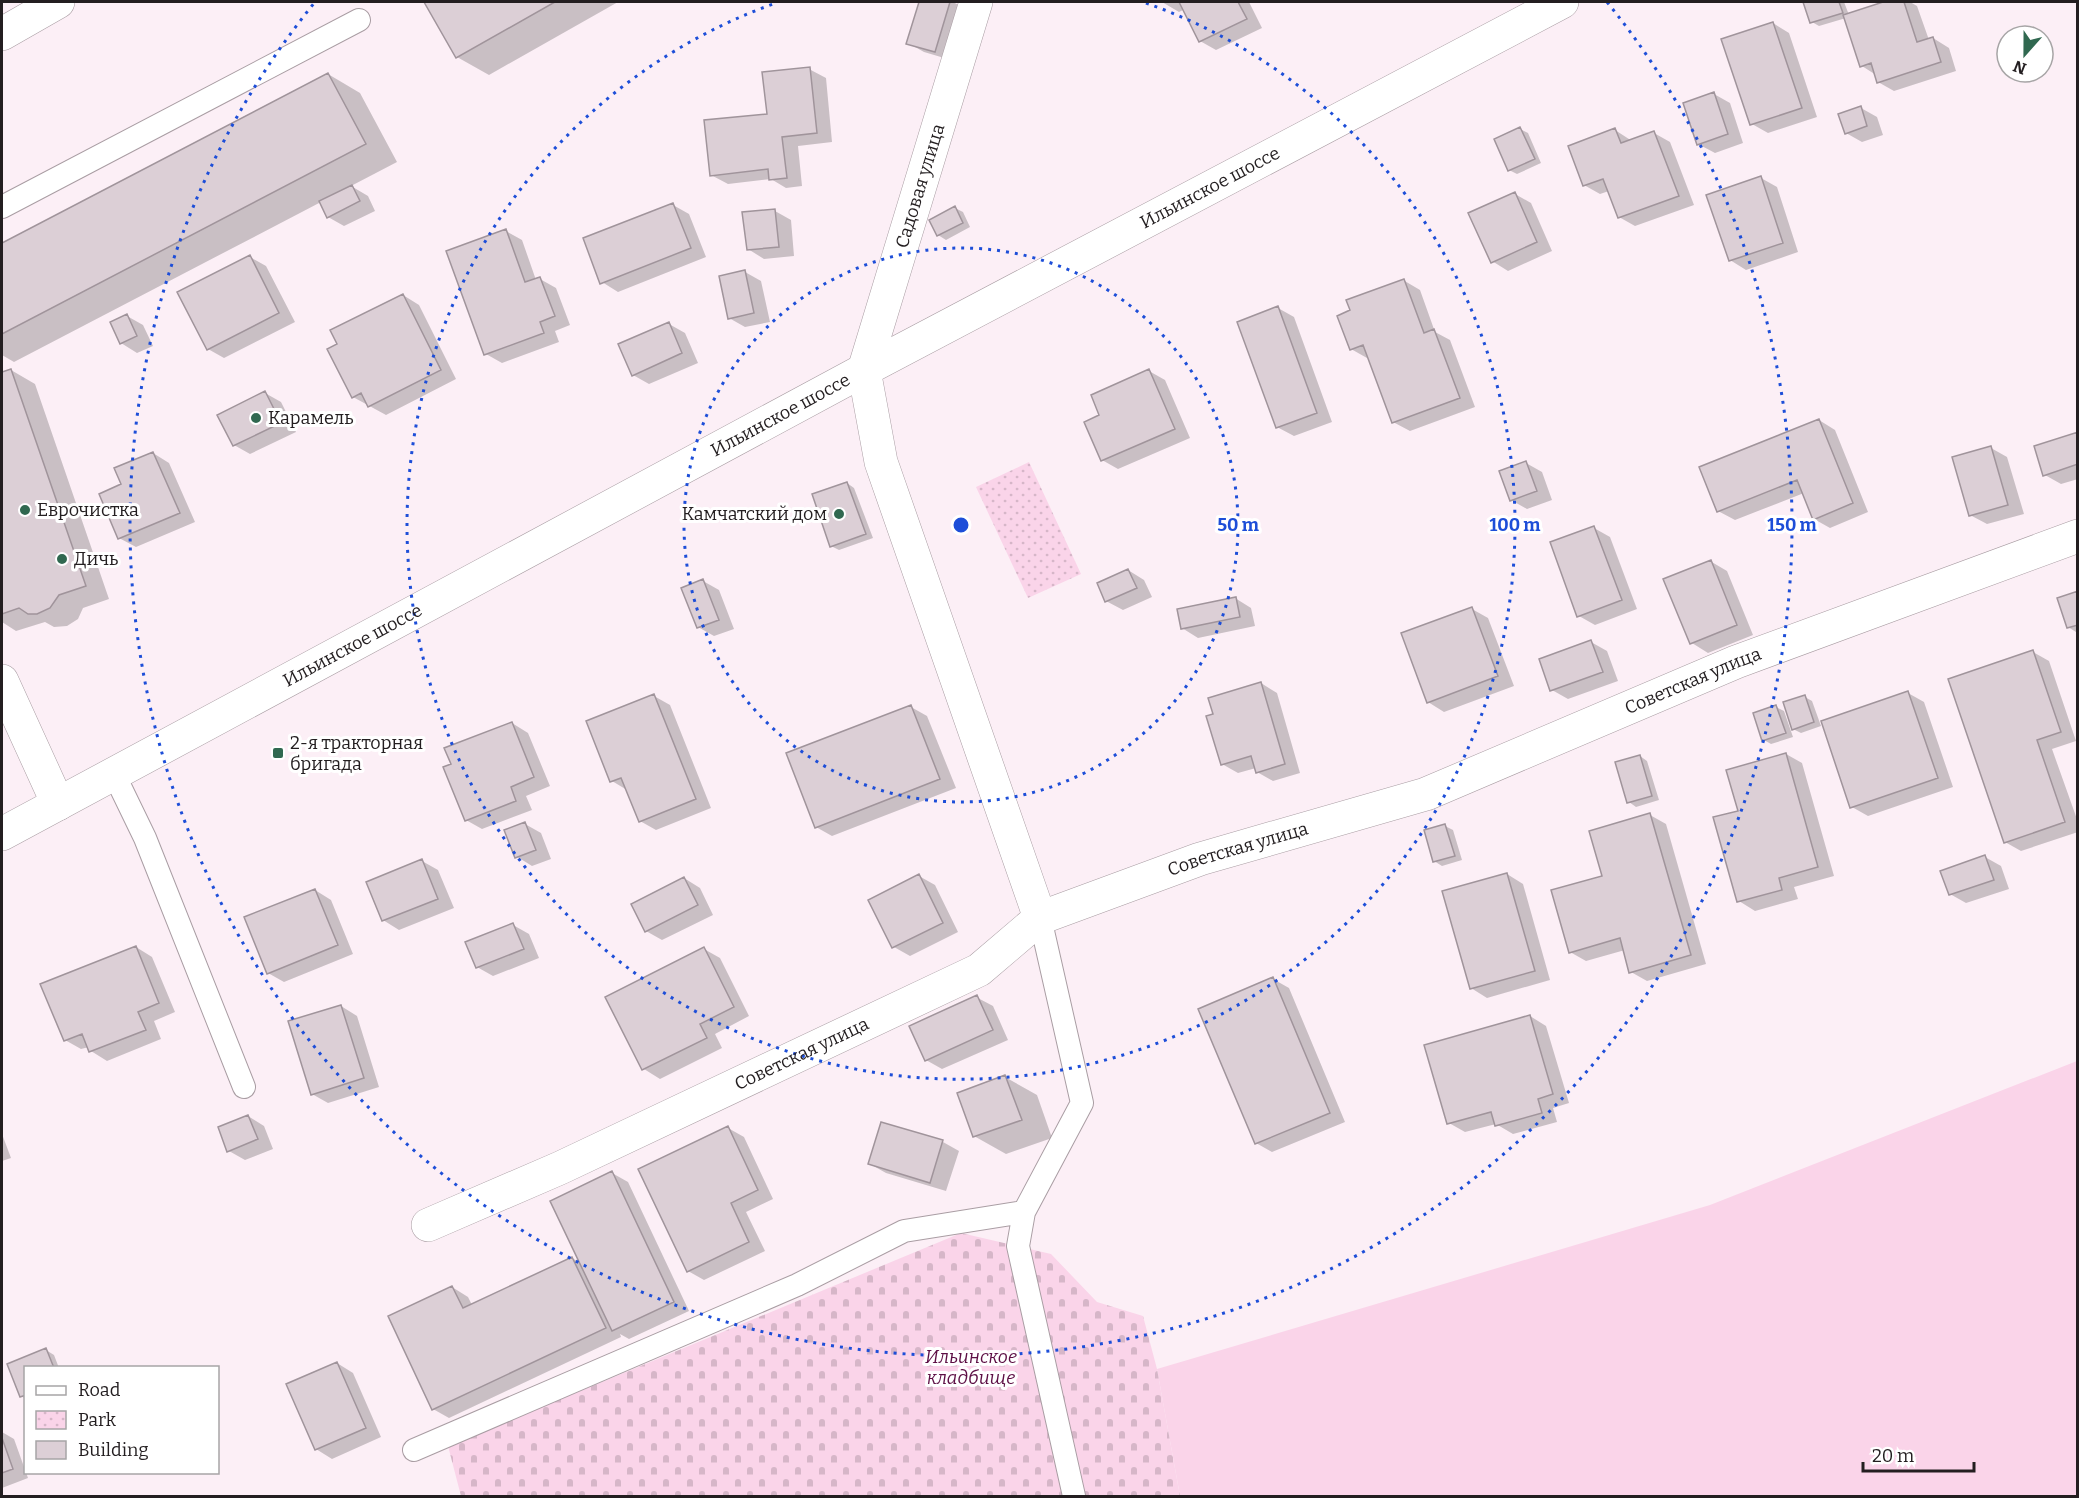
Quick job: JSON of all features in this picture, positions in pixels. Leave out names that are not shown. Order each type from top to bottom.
[{"type":"street","points":[[2,34],[58,2]]},
{"type":"street","name":"Садовая улица","points":[[864,370],[976,2]]},
{"type":"street","name":"Ильинское шоссе","points":[[2,834],[864,370],[1562,2]]},
{"type":"street","points":[[864,370],[881,462],[1040,918]]},
{"type":"street","name":"Советская улица","points":[[428,1225],[560,1168],[979,970],[1040,918],[1200,859],[1426,794],[1736,662],[2078,536]]},
{"type":"street","points":[[2,681],[10,720],[58,804]]},
{"type":"lane","points":[[2,207],[359,20]]},
{"type":"lane","points":[[114,774],[145,838],[244,1088]]},
{"type":"lane","points":[[1040,918],[1082,1103],[1024,1212],[1018,1246],[1074,1497]]},
{"type":"lane","points":[[414,1450],[797,1285],[904,1231],[1024,1212]]},
{"type":"green space","points":[[1029,462],[1081,574],[1028,598],[976,487]]},
{"type":"green space","points":[[2077,1061],[2077,1496],[1180,1496],[1157,1369],[1710,1205]]},
{"type":"green space","name":"Ильинское кладбище","points":[[961,1233],[1051,1254],[1097,1302],[1143,1316],[1157,1369],[1180,1496],[461,1496],[448,1446]]},
{"type":"building","points":[[424,2],[555,2],[456,58]]},
{"type":"building","points":[[919,2],[950,2],[935,52],[906,44]]},
{"type":"building","points":[[1179,2],[1238,2],[1247,19],[1199,42]]},
{"type":"building","points":[[1803,2],[1839,2],[1843,13],[1810,23]]},
{"type":"building","points":[[1883,2],[1904,2],[1917,42],[1933,37],[1941,62],[1877,83],[1871,63],[1860,67],[1843,15]]},
{"type":"building","points":[[1773,22],[1802,108],[1750,125],[1721,39]]},
{"type":"building","points":[[810,67],[817,133],[782,137],[787,178],[769,180],[768,169],[710,176],[704,120],[767,114],[762,72]]},
{"type":"building","points":[[328,73],[366,144],[2,334],[2,243]]},
{"type":"building","points":[[1714,92],[1728,134],[1697,145],[1683,103]]},
{"type":"building","points":[[1861,106],[1867,126],[1845,134],[1838,114]]},
{"type":"building","points":[[1520,127],[1535,159],[1508,171],[1494,139]]},
{"type":"building","points":[[1615,128],[1621,143],[1654,131],[1679,196],[1618,218],[1603,179],[1583,186],[1568,146]]},
{"type":"building","points":[[1761,176],[1783,243],[1729,261],[1706,195]]},
{"type":"building","points":[[352,185],[360,201],[327,218],[319,201]]},
{"type":"building","points":[[1515,192],[1537,242],[1491,263],[1468,213]]},
{"type":"building","points":[[673,203],[691,248],[600,284],[583,238]]},
{"type":"building","points":[[955,206],[963,223],[937,236],[929,220]]},
{"type":"building","points":[[775,209],[779,247],[747,250],[742,212]]},
{"type":"building","points":[[506,229],[525,282],[540,277],[555,316],[540,322],[544,333],[484,355],[446,251]]},
{"type":"building","points":[[250,255],[279,313],[207,350],[177,292]]},
{"type":"building","points":[[745,270],[754,313],[728,319],[719,276]]},
{"type":"building","points":[[1404,279],[1424,333],[1434,329],[1460,398],[1392,423],[1363,345],[1350,350],[1337,316],[1350,310],[1346,300]]},
{"type":"building","points":[[403,294],[441,370],[368,407],[361,393],[352,398],[327,349],[337,344],[330,330]]},
{"type":"building","points":[[1278,306],[1317,413],[1276,428],[1237,322]]},
{"type":"building","points":[[127,314],[137,336],[120,344],[110,322]]},
{"type":"building","points":[[669,322],[682,353],[632,376],[618,344]]},
{"type":"building","points":[[11,369],[86,586],[59,595],[50,608],[37,614],[28,614],[19,608],[2,614],[2,372]]},
{"type":"building","points":[[1149,369],[1175,429],[1101,461],[1084,422],[1099,415],[1091,395]]},
{"type":"building","points":[[265,391],[281,423],[233,446],[217,415]]},
{"type":"building","points":[[1819,419],[1853,503],[1813,520],[1797,480],[1717,512],[1699,467]]},
{"type":"building","points":[[2078,432],[2078,464],[2043,476],[2034,446]]},
{"type":"building","points":[[1991,446],[2008,505],[1969,516],[1952,457]]},
{"type":"building","points":[[153,452],[180,513],[118,539],[99,494],[121,484],[114,468]]},
{"type":"building","points":[[1526,461],[1537,491],[1510,501],[1499,471]]},
{"type":"building","name":"Камчатский дом","points":[[847,482],[866,534],[830,547],[812,494]]},
{"type":"building","points":[[1594,526],[1622,600],[1577,617],[1550,542]]},
{"type":"building","points":[[1711,560],[1737,625],[1690,644],[1663,579]]},
{"type":"building","points":[[1128,569],[1137,588],[1105,602],[1097,583]]},
{"type":"building","points":[[703,579],[719,620],[697,628],[681,588]]},
{"type":"building","points":[[2078,591],[2078,625],[2067,628],[2057,598]]},
{"type":"building","points":[[1236,597],[1240,617],[1181,629],[1177,609]]},
{"type":"building","points":[[1472,607],[1498,676],[1427,703],[1401,633]]},
{"type":"building","points":[[1591,640],[1603,672],[1550,691],[1539,659]]},
{"type":"building","points":[[2033,650],[2061,732],[2037,740],[2065,822],[2004,843],[1948,679]]},
{"type":"building","points":[[1261,682],[1285,764],[1256,773],[1251,756],[1221,765],[1206,716],[1213,714],[1208,698]]},
{"type":"building","points":[[1908,691],[1938,778],[1850,808],[1821,721]]},
{"type":"building","points":[[654,694],[696,799],[639,822],[621,778],[610,782],[586,721]]},
{"type":"building","points":[[1805,695],[1814,722],[1792,730],[1783,702]]},
{"type":"building","points":[[911,705],[940,779],[815,828],[786,753]]},
{"type":"building","points":[[1776,705],[1786,733],[1762,741],[1753,713]]},
{"type":"building","points":[[512,722],[534,777],[511,787],[516,801],[465,821],[443,767],[451,764],[444,748]]},
{"type":"building","points":[[1786,753],[1818,867],[1779,878],[1782,890],[1737,902],[1713,817],[1738,811],[1726,770]]},
{"type":"building","points":[[1640,755],[1652,796],[1627,803],[1615,762]]},
{"type":"building","points":[[1650,813],[1691,955],[1629,973],[1620,938],[1569,953],[1551,890],[1602,876],[1589,831]]},
{"type":"building","points":[[525,822],[536,850],[515,858],[504,830]]},
{"type":"building","points":[[1445,824],[1455,856],[1433,862],[1424,830]]},
{"type":"building","points":[[1985,855],[1994,880],[1949,895],[1940,871]]},
{"type":"building","points":[[422,859],[438,899],[382,921],[366,882]]},
{"type":"building","points":[[1507,873],[1535,971],[1470,989],[1442,891]]},
{"type":"building","points":[[919,874],[943,923],[892,948],[868,900]]},
{"type":"building","points":[[684,877],[698,905],[645,932],[631,904]]},
{"type":"building","points":[[315,889],[338,945],[267,974],[244,917]]},
{"type":"building","points":[[513,923],[524,949],[476,968],[465,942]]},
{"type":"building","points":[[136,946],[159,1003],[138,1012],[146,1030],[89,1052],[82,1034],[64,1041],[40,984]]},
{"type":"building","points":[[704,947],[734,1007],[700,1024],[707,1038],[642,1070],[605,997]]},
{"type":"building","points":[[1273,977],[1330,1113],[1255,1144],[1198,1009]]},
{"type":"building","points":[[977,995],[993,1030],[925,1061],[909,1026]]},
{"type":"building","points":[[341,1005],[364,1078],[311,1095],[288,1021]]},
{"type":"building","points":[[1530,1015],[1553,1094],[1538,1099],[1542,1113],[1495,1126],[1491,1112],[1447,1124],[1424,1045]]},
{"type":"building","points":[[1005,1075],[1022,1120],[973,1137],[957,1093]]},
{"type":"building","points":[[248,1115],[258,1139],[227,1152],[218,1127]]},
{"type":"building","points":[[881,1122],[943,1140],[930,1183],[868,1164]]},
{"type":"building","points":[[728,1126],[758,1190],[731,1203],[749,1242],[687,1272],[638,1169]]},
{"type":"building","points":[[612,1171],[674,1302],[612,1331],[550,1201]]},
{"type":"building","points":[[572,1257],[606,1328],[432,1410],[388,1316],[452,1286],[463,1308]]},
{"type":"building","points":[[46,1348],[53,1366],[24,1366],[24,1396],[20,1397],[7,1364]]},
{"type":"building","points":[[337,1362],[366,1428],[315,1450],[286,1384]]},
{"type":"building","points":[[2,1438],[13,1469],[2,1473]]},
{"type":"place","name":"Карамель","points":[[256,418]]},
{"type":"place","name":"Еврочистка","points":[[25,510]]},
{"type":"place","name":"Камчатский дом","points":[[839,514]]},
{"type":"place","name":"Дичь","points":[[62,559]]},
{"type":"place","name":"2-я тракторная бригада","points":[[278,753]]}]
